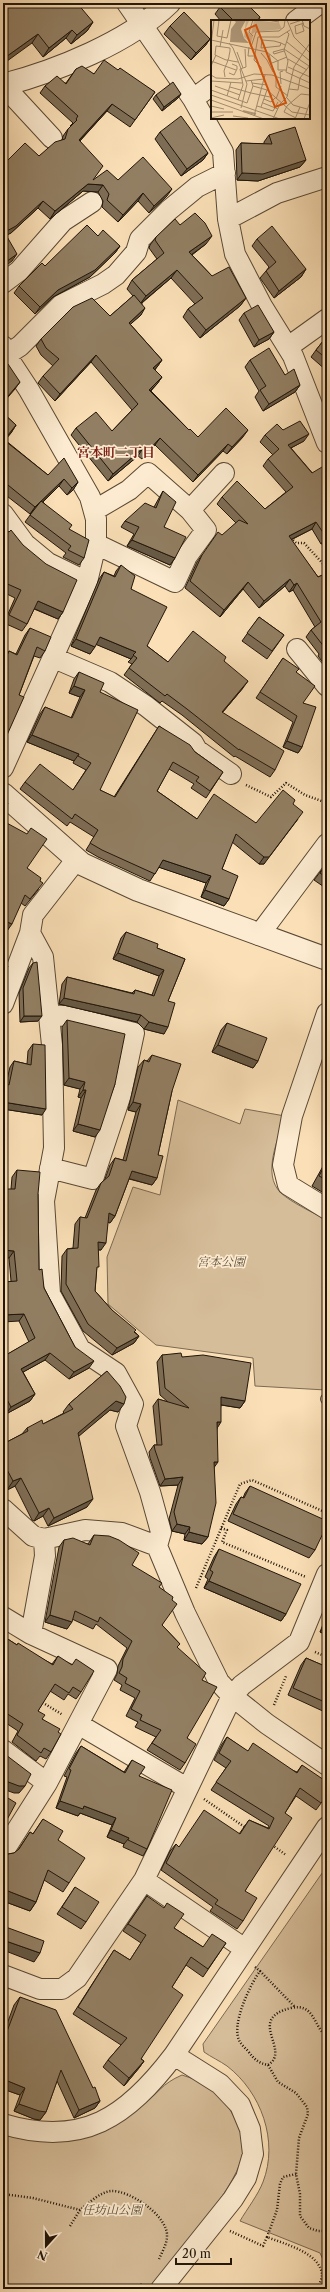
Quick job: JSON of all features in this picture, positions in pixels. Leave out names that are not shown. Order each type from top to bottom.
[{"type":"street","points":[[127,3],[143,24],[193,99],[224,152],[228,220],[235,254],[262,306],[288,347],[327,443]]},
{"type":"street","points":[[52,138],[3,85],[52,70],[98,49],[153,18],[169,3]]},
{"type":"street","points":[[297,20],[320,3]]},
{"type":"street","points":[[193,99],[211,85]]},
{"type":"street","points":[[3,768],[54,658],[87,582],[96,544],[94,510],[73,464],[4,352],[20,346],[61,304],[103,284],[116,275],[136,252],[140,238],[197,187],[225,173]]},
{"type":"street","points":[[228,220],[276,193],[327,177]]},
{"type":"street","points":[[3,283],[19,271],[63,221],[92,202]]},
{"type":"street","points":[[288,347],[327,319]]},
{"type":"street","points":[[94,510],[130,490],[148,473],[190,510],[206,530],[187,556],[175,582],[96,544]]},
{"type":"street","points":[[190,510],[224,474]]},
{"type":"street","points":[[3,514],[25,544],[48,563],[87,582]]},
{"type":"street","points":[[297,649],[327,686]]},
{"type":"street","points":[[54,658],[110,682],[146,706],[193,743],[196,750],[231,774]]},
{"type":"street","points":[[3,794],[76,860],[138,890],[327,959]]},
{"type":"street","points":[[259,935],[327,844]]},
{"type":"street","points":[[3,1004],[30,934],[33,915],[76,860]]},
{"type":"street","points":[[30,934],[43,957],[50,1015],[54,1148],[44,1201],[50,1294],[80,1349],[116,1373],[133,1404],[126,1426],[152,1499],[161,1532],[157,1546],[185,1613],[219,1682],[232,1696],[267,1724],[327,1765]]},
{"type":"street","points":[[327,1013],[292,1116],[283,1165],[288,1185],[327,1209]]},
{"type":"street","points":[[50,1015],[66,1016],[134,1032],[120,1094],[93,1179],[50,1168]]},
{"type":"street","points":[[3,1509],[33,1536],[44,1539],[85,1530],[122,1533],[157,1546]]},
{"type":"street","points":[[31,1634],[45,1556],[44,1539]]},
{"type":"street","points":[[3,1975],[40,1989],[62,1989],[77,1978],[144,1880],[232,1696],[242,1686],[299,1642],[325,1579]]},
{"type":"street","points":[[3,1617],[31,1634],[107,1669],[46,1783],[3,1852]]},
{"type":"street","points":[[78,1724],[187,1788]]},
{"type":"street","points":[[3,1750],[46,1783]]},
{"type":"street","points":[[3,2124],[23,2130],[54,2133],[81,2129],[108,2120],[131,2104],[147,2088],[174,2055],[248,1956],[302,1865],[327,1827]]},
{"type":"street","points":[[144,1880],[248,1956]]},
{"type":"street","points":[[152,2285],[233,2199],[246,2178],[253,2154],[250,2129],[240,2105],[220,2084],[174,2055]]},
{"type":"path","points":[[290,537],[296,543],[304,544],[327,568]]},
{"type":"path","points":[[258,792],[270,797],[286,783],[305,795],[327,802]]},
{"type":"path","points":[[185,1613],[240,1484],[252,1480],[327,1513]]},
{"type":"path","points":[[221,1528],[227,1530],[222,1542],[325,1579]]},
{"type":"path","points":[[267,1724],[287,1672]]},
{"type":"path","points":[[37,1700],[78,1724]]},
{"type":"path","points":[[187,1788],[251,1831]]},
{"type":"path","points":[[270,1844],[302,1865]]},
{"type":"path","points":[[248,1956],[260,1972],[295,2007],[309,2012],[327,2036]]},
{"type":"path","points":[[260,1972],[245,2001],[237,2032],[239,2041],[254,2059],[261,2064],[268,2065],[273,2062],[277,2052],[269,2032],[273,2018],[283,2010],[295,2007]]},
{"type":"path","points":[[268,2065],[278,2082],[296,2093],[307,2107],[308,2114],[299,2138],[296,2174],[300,2194],[300,2216],[304,2224],[318,2231],[327,2231]]},
{"type":"path","points":[[224,2229],[263,2246],[277,2210],[280,2184],[284,2177],[296,2174]]},
{"type":"path","points":[[70,2226],[80,2210],[96,2198],[110,2191],[122,2192],[138,2199],[162,2220],[166,2230],[166,2243],[158,2261]]},
{"type":"path","points":[[3,2194],[33,2198],[80,2210]]},
{"type":"path","points":[[267,2237],[307,2255],[318,2263],[322,2275],[317,2289]]},
{"type":"path","points":[[137,2289],[152,2285]]},
{"type":"green space","name":"宮本公園","points":[[178,1100],[240,1124],[245,1109],[285,1116],[273,1156],[272,1176],[275,1185],[281,1193],[291,1200],[327,1220],[326,1390],[255,1386],[253,1358],[156,1345],[108,1304],[107,1257],[133,1187],[160,1195]]},
{"type":"green space","points":[[327,1866],[327,2275],[325,2264],[320,2253],[240,2221],[263,2182],[269,2150],[268,2134],[258,2103],[249,2089],[227,2066],[204,2052],[203,2044]]},
{"type":"green space","name":"任坊山公園","points":[[182,2075],[205,2084],[228,2106],[234,2116],[242,2137],[242,2157],[236,2172],[215,2206],[150,2289],[3,2289],[3,2134],[22,2139],[40,2141],[76,2138],[93,2133],[126,2117],[169,2082]]},
{"type":"building","points":[[3,3],[77,3],[93,22],[77,35],[72,30],[49,48],[38,34],[3,59]]},
{"type":"building","points":[[224,3],[246,3],[260,17],[258,20],[233,20],[220,7]]},
{"type":"building","points":[[184,12],[210,39],[196,53],[170,26]]},
{"type":"building","points":[[104,60],[118,70],[120,68],[155,92],[135,120],[112,104],[79,140],[103,166],[93,180],[107,170],[118,180],[143,157],[172,189],[154,206],[143,193],[123,215],[107,200],[109,194],[103,185],[88,184],[55,211],[43,201],[16,226],[3,233],[3,165],[25,143],[39,156],[55,142],[65,139],[68,129],[77,120],[76,119],[78,116],[45,86],[57,76],[66,84],[76,69],[82,66],[94,74]]},
{"type":"building","points":[[173,82],[181,94],[164,107],[156,95]]},
{"type":"building","points":[[181,116],[208,153],[187,169],[160,132]]},
{"type":"building","points":[[295,127],[306,160],[263,174],[242,173],[241,143],[272,144],[269,135]]},
{"type":"building","points":[[195,213],[205,223],[212,236],[189,252],[212,276],[229,267],[246,298],[206,330],[188,309],[203,298],[177,270],[146,296],[132,280],[164,253],[155,240],[156,237],[175,219],[180,225]]},
{"type":"building","points":[[87,225],[98,236],[103,230],[120,246],[95,270],[58,290],[40,307],[19,286],[42,263],[45,266]]},
{"type":"building","points":[[272,226],[306,269],[279,291],[266,271],[276,262],[257,239]]},
{"type":"building","points":[[6,235],[17,254],[3,264],[3,239]]},
{"type":"building","points":[[134,295],[145,308],[129,323],[162,360],[153,368],[162,377],[149,390],[198,437],[226,408],[248,430],[232,447],[228,444],[198,475],[160,438],[147,452],[143,448],[113,474],[76,428],[96,412],[112,431],[138,404],[96,355],[60,394],[43,376],[59,359],[46,348],[41,339],[73,307],[92,298],[110,316]]},
{"type":"building","points":[[258,305],[274,332],[259,340],[244,313]]},
{"type":"building","points":[[327,336],[327,359],[316,350]]},
{"type":"building","points":[[269,348],[285,375],[294,369],[300,385],[269,404],[260,390],[266,386],[250,360]]},
{"type":"building","points":[[3,359],[20,382],[3,402]]},
{"type":"building","points":[[3,413],[16,425],[4,440],[48,475],[64,458],[78,482],[72,488],[64,479],[35,507],[3,481]]},
{"type":"building","points":[[300,421],[309,434],[288,445],[312,473],[327,464],[327,485],[325,486],[327,490],[327,536],[326,537],[316,522],[289,536],[318,577],[327,573],[327,655],[323,649],[325,648],[311,630],[321,622],[297,583],[294,585],[290,579],[264,601],[248,582],[224,610],[190,581],[202,555],[218,532],[222,535],[239,520],[248,524],[222,497],[237,481],[265,509],[293,487],[268,459],[279,449],[265,435],[277,424],[283,430]]},
{"type":"building","points":[[163,491],[176,502],[164,527],[186,537],[175,558],[132,540],[139,527],[125,521],[145,503],[156,508]]},
{"type":"building","points":[[41,501],[72,525],[69,529],[89,540],[84,558],[68,550],[71,546],[30,515]]},
{"type":"building","points":[[3,528],[9,532],[11,530],[23,545],[46,564],[77,580],[63,612],[38,601],[27,624],[9,615],[21,590],[3,582],[3,564],[7,556],[3,553]]},
{"type":"building","points":[[121,565],[135,576],[131,589],[167,607],[147,646],[168,662],[193,631],[226,657],[224,661],[248,681],[222,712],[284,751],[275,770],[239,750],[167,694],[165,696],[129,668],[137,658],[133,655],[136,652],[100,637],[95,647],[76,639],[104,572],[115,577]]},
{"type":"building","points":[[259,617],[284,635],[272,651],[247,633]]},
{"type":"building","points":[[30,628],[51,637],[45,651],[37,647],[19,695],[24,697],[3,744],[3,665],[9,651],[17,655]]},
{"type":"building","points":[[283,658],[299,669],[296,672],[315,686],[303,703],[316,707],[302,747],[287,741],[297,716],[260,692]]},
{"type":"building","points":[[79,672],[104,683],[100,692],[138,710],[100,790],[115,797],[159,726],[190,745],[195,752],[223,772],[210,791],[196,781],[199,777],[173,762],[157,791],[197,819],[214,794],[256,823],[283,790],[295,800],[293,804],[303,812],[269,857],[264,857],[236,834],[222,869],[238,876],[229,899],[205,890],[211,876],[163,860],[155,874],[102,850],[90,843],[98,830],[75,814],[72,819],[25,782],[40,764],[73,790],[91,763],[78,756],[79,754],[32,735],[45,707],[72,718],[85,690],[74,686]]},
{"type":"building","points":[[3,799],[8,803],[3,814]]},
{"type":"building","points":[[3,821],[27,834],[31,828],[47,839],[27,868],[41,878],[40,881],[43,883],[30,899],[25,895],[12,924],[3,920]]},
{"type":"building","points":[[327,863],[327,878],[320,873]]},
{"type":"building","points":[[126,932],[158,944],[157,948],[185,959],[168,1001],[175,1003],[168,1027],[149,1022],[141,1015],[64,998],[67,977],[134,994],[135,990],[154,996],[164,970],[118,953]]},
{"type":"building","points":[[37,962],[42,1016],[24,1016],[23,988],[33,963]]},
{"type":"building","points":[[3,964],[8,966],[3,978]]},
{"type":"building","points":[[67,1020],[125,1034],[115,1084],[100,1130],[78,1124],[86,1090],[83,1090],[85,1082],[69,1078]]},
{"type":"building","points":[[227,1023],[267,1038],[258,1061],[218,1045]]},
{"type":"building","points":[[33,1044],[45,1045],[46,1109],[3,1102],[3,1083],[9,1085],[14,1061],[31,1065]]},
{"type":"building","points":[[152,1055],[181,1064],[172,1091],[158,1155],[163,1156],[157,1178],[132,1171],[115,1216],[109,1213],[106,1243],[98,1242],[99,1267],[97,1267],[95,1291],[112,1310],[136,1330],[134,1332],[139,1336],[117,1348],[88,1324],[66,1284],[67,1249],[78,1248],[80,1217],[87,1218],[101,1183],[109,1176],[115,1158],[126,1161],[141,1104],[133,1102],[144,1060],[149,1062]]},
{"type":"building","points":[[327,1161],[327,1180],[319,1176]]},
{"type":"building","points":[[17,1170],[40,1172],[38,1194],[39,1270],[42,1269],[44,1288],[75,1347],[94,1361],[74,1372],[50,1353],[21,1369],[35,1394],[11,1407],[3,1392],[3,1355],[6,1355],[35,1338],[24,1314],[3,1315],[3,1282],[17,1281],[14,1251],[3,1250],[3,1189],[15,1189]]},
{"type":"building","points":[[181,1353],[182,1357],[203,1355],[251,1363],[245,1401],[221,1397],[221,1422],[217,1422],[218,1462],[214,1462],[216,1503],[208,1537],[189,1532],[190,1527],[177,1524],[174,1512],[183,1477],[165,1479],[154,1445],[162,1445],[158,1399],[189,1408],[165,1388],[162,1355]]},
{"type":"building","points":[[107,1371],[120,1386],[126,1397],[124,1404],[116,1401],[78,1433],[93,1499],[54,1518],[49,1508],[39,1513],[21,1478],[13,1481],[3,1462],[3,1444],[28,1431],[27,1428],[42,1420],[43,1424],[73,1409],[69,1404]]},
{"type":"building","points":[[250,1486],[327,1521],[327,1525],[315,1550],[233,1514],[241,1497],[244,1498]]},
{"type":"building","points":[[94,1535],[109,1536],[119,1540],[139,1553],[132,1565],[162,1583],[159,1587],[173,1597],[172,1600],[177,1604],[162,1625],[180,1644],[177,1647],[206,1673],[202,1680],[217,1687],[187,1738],[196,1744],[185,1763],[152,1743],[161,1730],[140,1720],[142,1715],[131,1709],[140,1691],[125,1683],[127,1678],[119,1673],[122,1667],[123,1659],[132,1641],[100,1617],[98,1622],[75,1611],[72,1622],[50,1615],[64,1540],[73,1538],[90,1545]]},
{"type":"building","points":[[219,1549],[301,1584],[286,1614],[209,1581],[213,1572],[210,1570]]},
{"type":"building","points":[[3,1636],[17,1645],[18,1643],[53,1665],[58,1656],[72,1665],[76,1659],[94,1671],[81,1692],[73,1687],[69,1693],[55,1684],[38,1711],[45,1715],[42,1719],[60,1729],[58,1732],[61,1734],[51,1752],[44,1748],[41,1753],[17,1735],[23,1724],[3,1711],[3,1668],[7,1661],[3,1658]]},
{"type":"building","points":[[306,1658],[327,1667],[327,1703],[293,1688]]},
{"type":"building","points":[[227,1737],[248,1751],[253,1743],[297,1773],[302,1765],[327,1782],[327,1795],[321,1803],[300,1788],[285,1813],[292,1818],[245,1891],[257,1898],[243,1921],[215,1904],[218,1900],[166,1863],[176,1844],[179,1847],[204,1810],[240,1834],[249,1820],[269,1829],[274,1818],[216,1782],[231,1761],[219,1753]]},
{"type":"building","points":[[81,1746],[125,1773],[132,1760],[145,1767],[139,1776],[172,1790],[147,1849],[128,1840],[129,1838],[111,1830],[116,1818],[84,1806],[83,1809],[60,1801],[71,1770],[69,1769]]},
{"type":"building","points":[[6,1755],[31,1774],[25,1786],[19,1786],[3,1780],[3,1756],[5,1757]]},
{"type":"building","points":[[3,1795],[16,1803],[3,1827]]},
{"type":"building","points":[[43,1819],[63,1831],[58,1840],[85,1858],[69,1883],[48,1870],[36,1902],[3,1889],[3,1867],[8,1854],[14,1853],[19,1849],[30,1832],[33,1834]]},
{"type":"building","points":[[75,1887],[99,1902],[86,1922],[62,1907]]},
{"type":"building","points":[[147,1896],[164,1908],[167,1903],[184,1914],[174,1928],[203,1947],[212,1934],[226,1943],[208,1969],[191,1957],[172,1987],[183,1995],[141,2059],[144,2061],[129,2078],[108,2060],[127,2038],[78,2007],[114,1950],[130,1960],[146,1935],[128,1924]]},
{"type":"building","points":[[3,1926],[44,1941],[40,1953],[3,1940]]},
{"type":"building","points":[[20,1997],[56,2010],[93,2088],[95,2087],[100,2101],[79,2110],[61,2070],[46,2112],[19,2104],[25,2088],[3,2079],[3,2042]]},
{"type":"district","name":"宮本町二丁目","points":[[116,452]]}]
